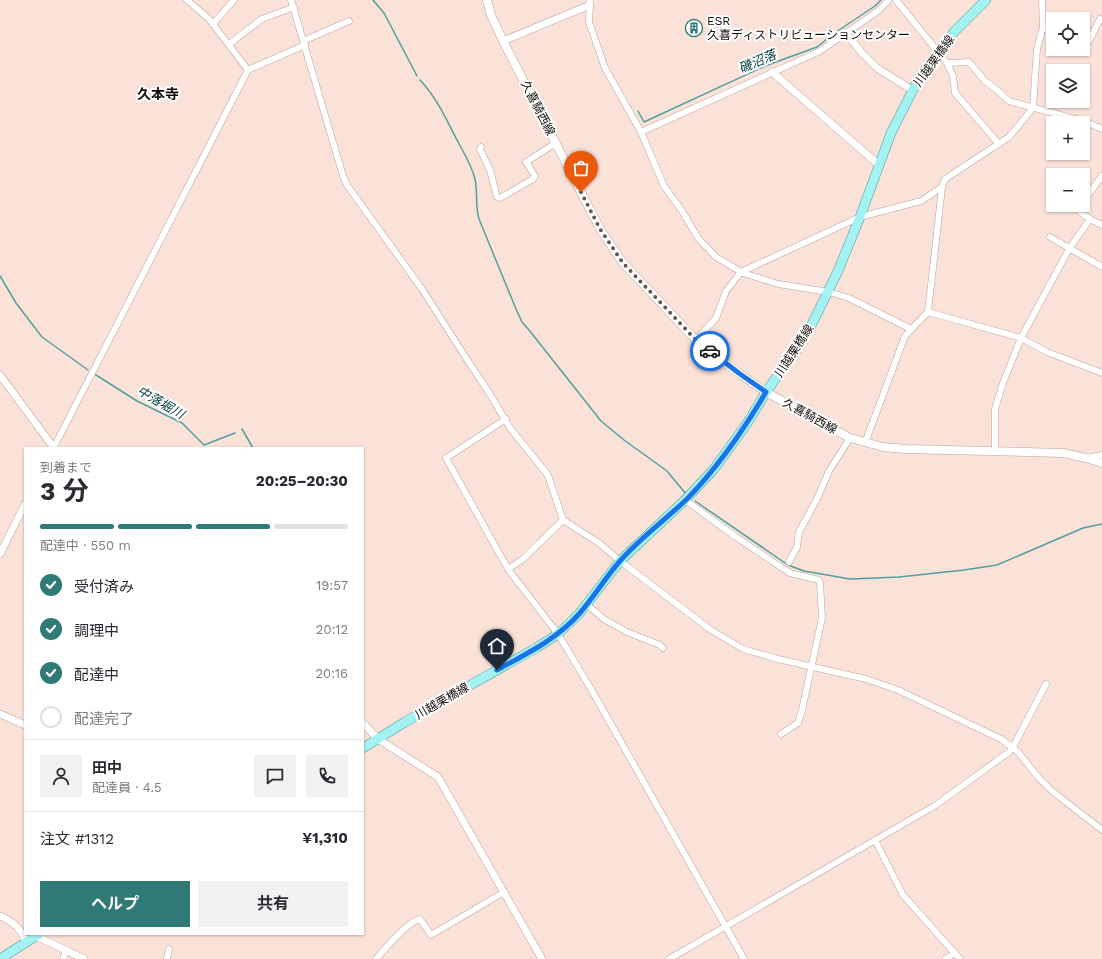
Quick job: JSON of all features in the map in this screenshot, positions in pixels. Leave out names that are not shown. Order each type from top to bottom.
[{"type":"main road","name":"久喜騎西線","points":[[487,0],[491,15],[503,41],[600,229],[623,263],[696,340],[740,374],[766,392],[850,438],[864,443],[883,447],[906,449],[1063,453],[1102,463]]},
{"type":"main road","name":"川越栗橋線","points":[[364,747],[405,722],[558,634],[579,614],[620,561],[703,482],[725,455],[748,422],[766,392],[797,350],[829,292],[860,217],[891,133],[920,76],[953,33],[986,0]]},
{"type":"main road","points":[[0,959],[37,935]]},
{"type":"street","points":[[188,0],[213,24],[248,70]]},
{"type":"street","points":[[213,24],[234,0]]},
{"type":"street","points":[[292,0],[340,169],[347,185],[409,270],[506,419],[510,428],[548,475],[563,520],[599,543],[620,561],[711,630],[742,649],[778,659],[866,679],[898,690],[976,726],[1000,739],[1013,747],[1052,791],[1102,830]]},
{"type":"street","points":[[641,132],[820,51],[878,11],[889,0]]},
{"type":"street","points":[[896,0],[947,63],[953,76],[955,92],[999,144]]},
{"type":"street","points":[[864,443],[905,336],[928,312],[942,187],[945,179],[1010,137],[1033,108],[1037,49],[1043,27],[1042,0]]},
{"type":"street","points":[[503,41],[590,2],[589,22],[605,68],[641,132],[664,186],[682,211],[698,238],[716,257],[741,272],[778,284],[829,292],[849,298],[911,329]]},
{"type":"street","points":[[229,44],[262,19],[294,7]]},
{"type":"street","points":[[1090,39],[1100,19],[1102,20]]},
{"type":"street","points":[[55,447],[248,70],[349,22]]},
{"type":"street","points":[[846,33],[865,57],[877,68],[912,90]]},
{"type":"street","points":[[947,63],[969,62],[985,81],[1009,101],[1086,122],[1102,129]]},
{"type":"street","points":[[772,72],[878,166]]},
{"type":"street","points":[[481,147],[480,149],[490,170],[497,197],[500,198],[533,179],[535,176],[526,162],[556,143]]},
{"type":"street","points":[[1090,192],[1102,176]]},
{"type":"street","points":[[696,340],[716,318],[726,291],[741,272],[860,217],[921,200],[942,187]]},
{"type":"street","points":[[1080,212],[1102,225]]},
{"type":"street","points":[[995,451],[995,409],[1003,383],[1021,338],[1069,249],[1090,219]]},
{"type":"street","points":[[1050,237],[1102,267]]},
{"type":"street","points":[[928,312],[1021,338],[1047,352],[1102,372]]},
{"type":"street","points":[[0,375],[53,447]]},
{"type":"street","points":[[506,419],[446,458],[508,569],[558,634],[599,703],[744,959]]},
{"type":"street","points":[[789,562],[797,547],[799,532],[817,499],[829,471],[850,438]]},
{"type":"street","points":[[1086,458],[1102,455]]},
{"type":"street","points":[[685,500],[736,538],[790,573],[819,580],[822,618],[798,723],[782,734]]},
{"type":"street","points":[[0,554],[24,506]]},
{"type":"street","points":[[508,569],[522,559],[563,520]]},
{"type":"street","points":[[586,604],[604,619],[627,632],[660,645],[663,648]]},
{"type":"street","points":[[669,959],[942,801],[1009,752],[1046,684]]},
{"type":"street","points":[[0,714],[24,726]]},
{"type":"street","points":[[364,724],[378,739],[438,777],[542,959]]},
{"type":"street","points":[[875,840],[903,895],[960,959]]},
{"type":"street","points":[[376,959],[416,919],[420,919],[431,935],[504,892]]},
{"type":"street","points":[[0,916],[18,928],[26,942]]},
{"type":"street","points":[[37,935],[84,959]]},
{"type":"street","points":[[167,959],[169,949]]},
{"type":"street","points":[[64,959],[66,950]]},
{"type":"street","points":[[945,959],[955,953]]},
{"type":"waterway","points":[[373,0],[384,13],[417,76]]},
{"type":"waterway","name":"磯沼落","points":[[638,111],[644,122],[765,66],[817,47],[833,34],[875,6],[881,0]]},
{"type":"waterway","points":[[420,80],[441,109],[472,169],[476,184],[479,219],[522,322],[601,421],[624,440],[667,471],[686,494]]},
{"type":"waterway","name":"中落堀川","points":[[0,276],[16,303],[42,337],[88,370]]},
{"type":"waterway","name":"中落堀川","points":[[96,375],[137,401],[182,423],[204,445],[235,433]]},
{"type":"waterway","points":[[242,429],[252,447]]},
{"type":"waterway","points":[[695,501],[788,565],[804,571],[850,579],[899,577],[997,565],[1083,528],[1102,524]]},
{"type":"way so far","points":[[581,192],[600,229],[623,263],[696,340],[710,351]]},
{"type":"place","name":"ESR 久喜ディストリビューションセンター","points":[[694,28]]},
{"type":"district","name":"久本寺","points":[[158,94]]},
{"type":"route","points":[[497,670],[558,634],[579,614],[620,561],[703,482],[725,455],[748,422],[766,392],[710,351]]}]
